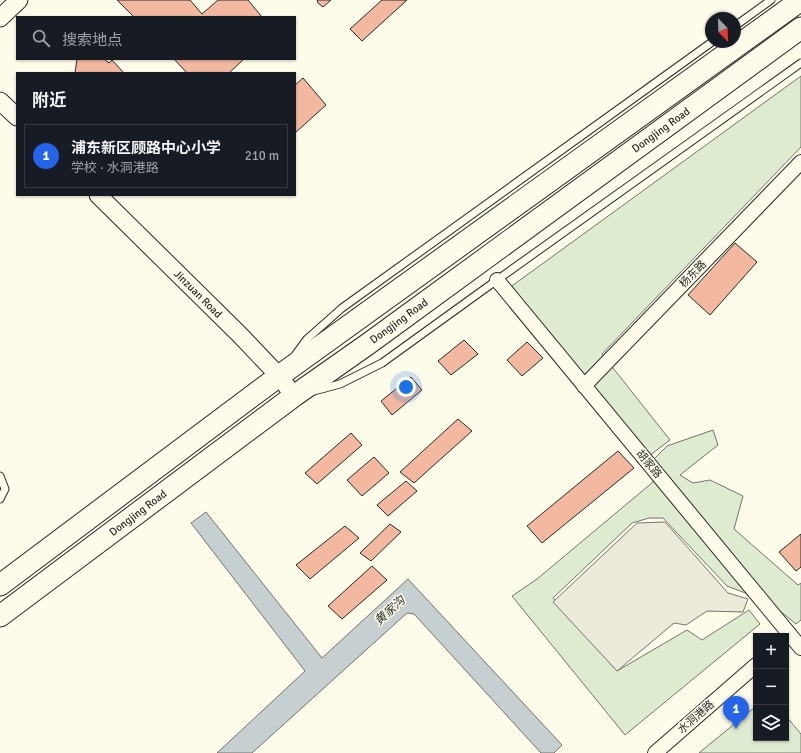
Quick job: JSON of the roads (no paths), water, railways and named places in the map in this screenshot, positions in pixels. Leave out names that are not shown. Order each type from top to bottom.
[{"type":"main road","points":[[0,585],[279,376],[801,0]]},
{"type":"main road","name":"Dongjing Road","points":[[0,616],[294,396],[368,344],[801,28]]},
{"type":"street","points":[[0,18],[19,0]]},
{"type":"street","points":[[0,101],[16,116]]},
{"type":"street","name":"杨东路","points":[[584,386],[801,162]]},
{"type":"street","name":"Jinzuan Road","points":[[99,196],[239,334],[279,376],[294,396]]},
{"type":"street","name":"胡家路","points":[[497,280],[584,386],[793,634],[801,648]]},
{"type":"street","name":"水洞港路","points":[[655,753],[753,669]]},
{"type":"lane","points":[[741,22],[771,0]]},
{"type":"lane","points":[[279,376],[307,339],[342,308],[705,47]]},
{"type":"lane","points":[[294,396],[340,384],[382,362],[801,63]]},
{"type":"lane","points":[[0,476],[5,490],[0,499]]},
{"type":"water","name":"黄家沟","points":[[206,512],[322,658],[408,579],[562,745],[554,753],[541,753],[414,614],[407,613],[252,753],[217,753],[305,671],[191,523]]},
{"type":"place","name":"浦东新区顾路中心小学","points":[[736,729]]}]
